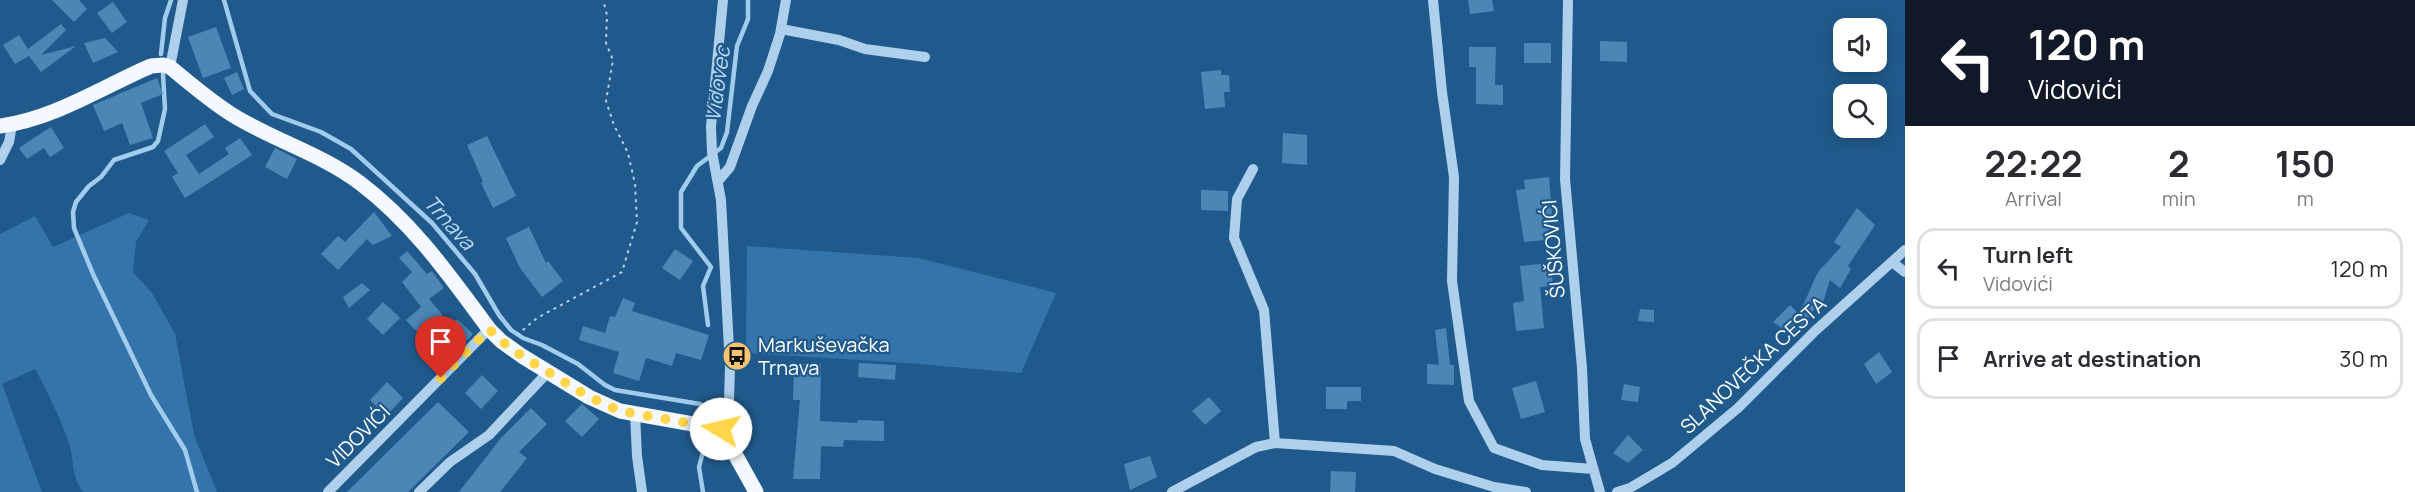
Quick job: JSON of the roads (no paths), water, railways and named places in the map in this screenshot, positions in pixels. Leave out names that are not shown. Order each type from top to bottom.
[{"type":"main road","points":[[6,125],[69,105],[152,66],[170,67],[232,115],[332,165],[374,195],[397,214],[429,247],[489,329],[501,341],[548,372],[589,397],[620,411],[721,429],[756,492]]},
{"type":"street","points":[[170,67],[183,0]]},
{"type":"street","points":[[721,429],[729,400],[730,367],[725,254],[719,180],[712,152],[711,127],[723,0]]},
{"type":"street","points":[[719,180],[730,166],[752,106],[768,71],[781,29],[786,0]]},
{"type":"street","points":[[1433,0],[1442,92],[1454,177],[1452,281],[1469,401],[1494,448],[1542,465],[1593,469]]},
{"type":"street","name":"ŠUŠKOVIĆI","points":[[1568,0],[1565,178],[1582,368],[1585,439],[1600,492]]},
{"type":"street","points":[[781,29],[840,40],[866,49],[925,57]]},
{"type":"street","points":[[0,160],[9,142],[6,125]]},
{"type":"street","points":[[1252,169],[1237,199],[1234,238],[1264,310],[1275,443]]},
{"type":"street","name":"SLANOVEČKA CESTA","points":[[1617,492],[1630,488],[1672,463],[1738,408],[1815,331],[1905,250]]},
{"type":"street","points":[[1892,262],[1905,272]]},
{"type":"street","name":"VIDOVIĆI","points":[[328,492],[489,329]]},
{"type":"street","points":[[419,492],[450,462],[489,435],[548,372]]},
{"type":"street","points":[[634,414],[642,492]]},
{"type":"street","points":[[1172,492],[1256,447],[1275,443],[1394,452],[1435,469],[1494,487],[1526,492]]},
{"type":"waterway","points":[[161,54],[165,18],[171,0]]},
{"type":"waterway","name":"Trnava","points":[[224,0],[250,91],[272,114],[321,132],[351,149],[432,223],[475,274],[499,315],[511,330],[578,364],[615,390],[700,404],[705,407]]},
{"type":"waterway","name":"Vidovec","points":[[708,325],[703,286],[711,267],[681,228],[681,192],[697,166],[721,148],[727,132],[737,46],[748,19],[748,0]]},
{"type":"waterway","points":[[163,74],[165,109],[158,141],[153,147],[114,160],[76,202],[73,212],[74,228],[93,274],[151,395],[185,450],[197,492]]},
{"type":"waterway","name":"Trnava","points":[[703,452],[699,467],[703,492]]},
{"type":"place","name":"Markuševačka Trnava","points":[[737,356]]}]
